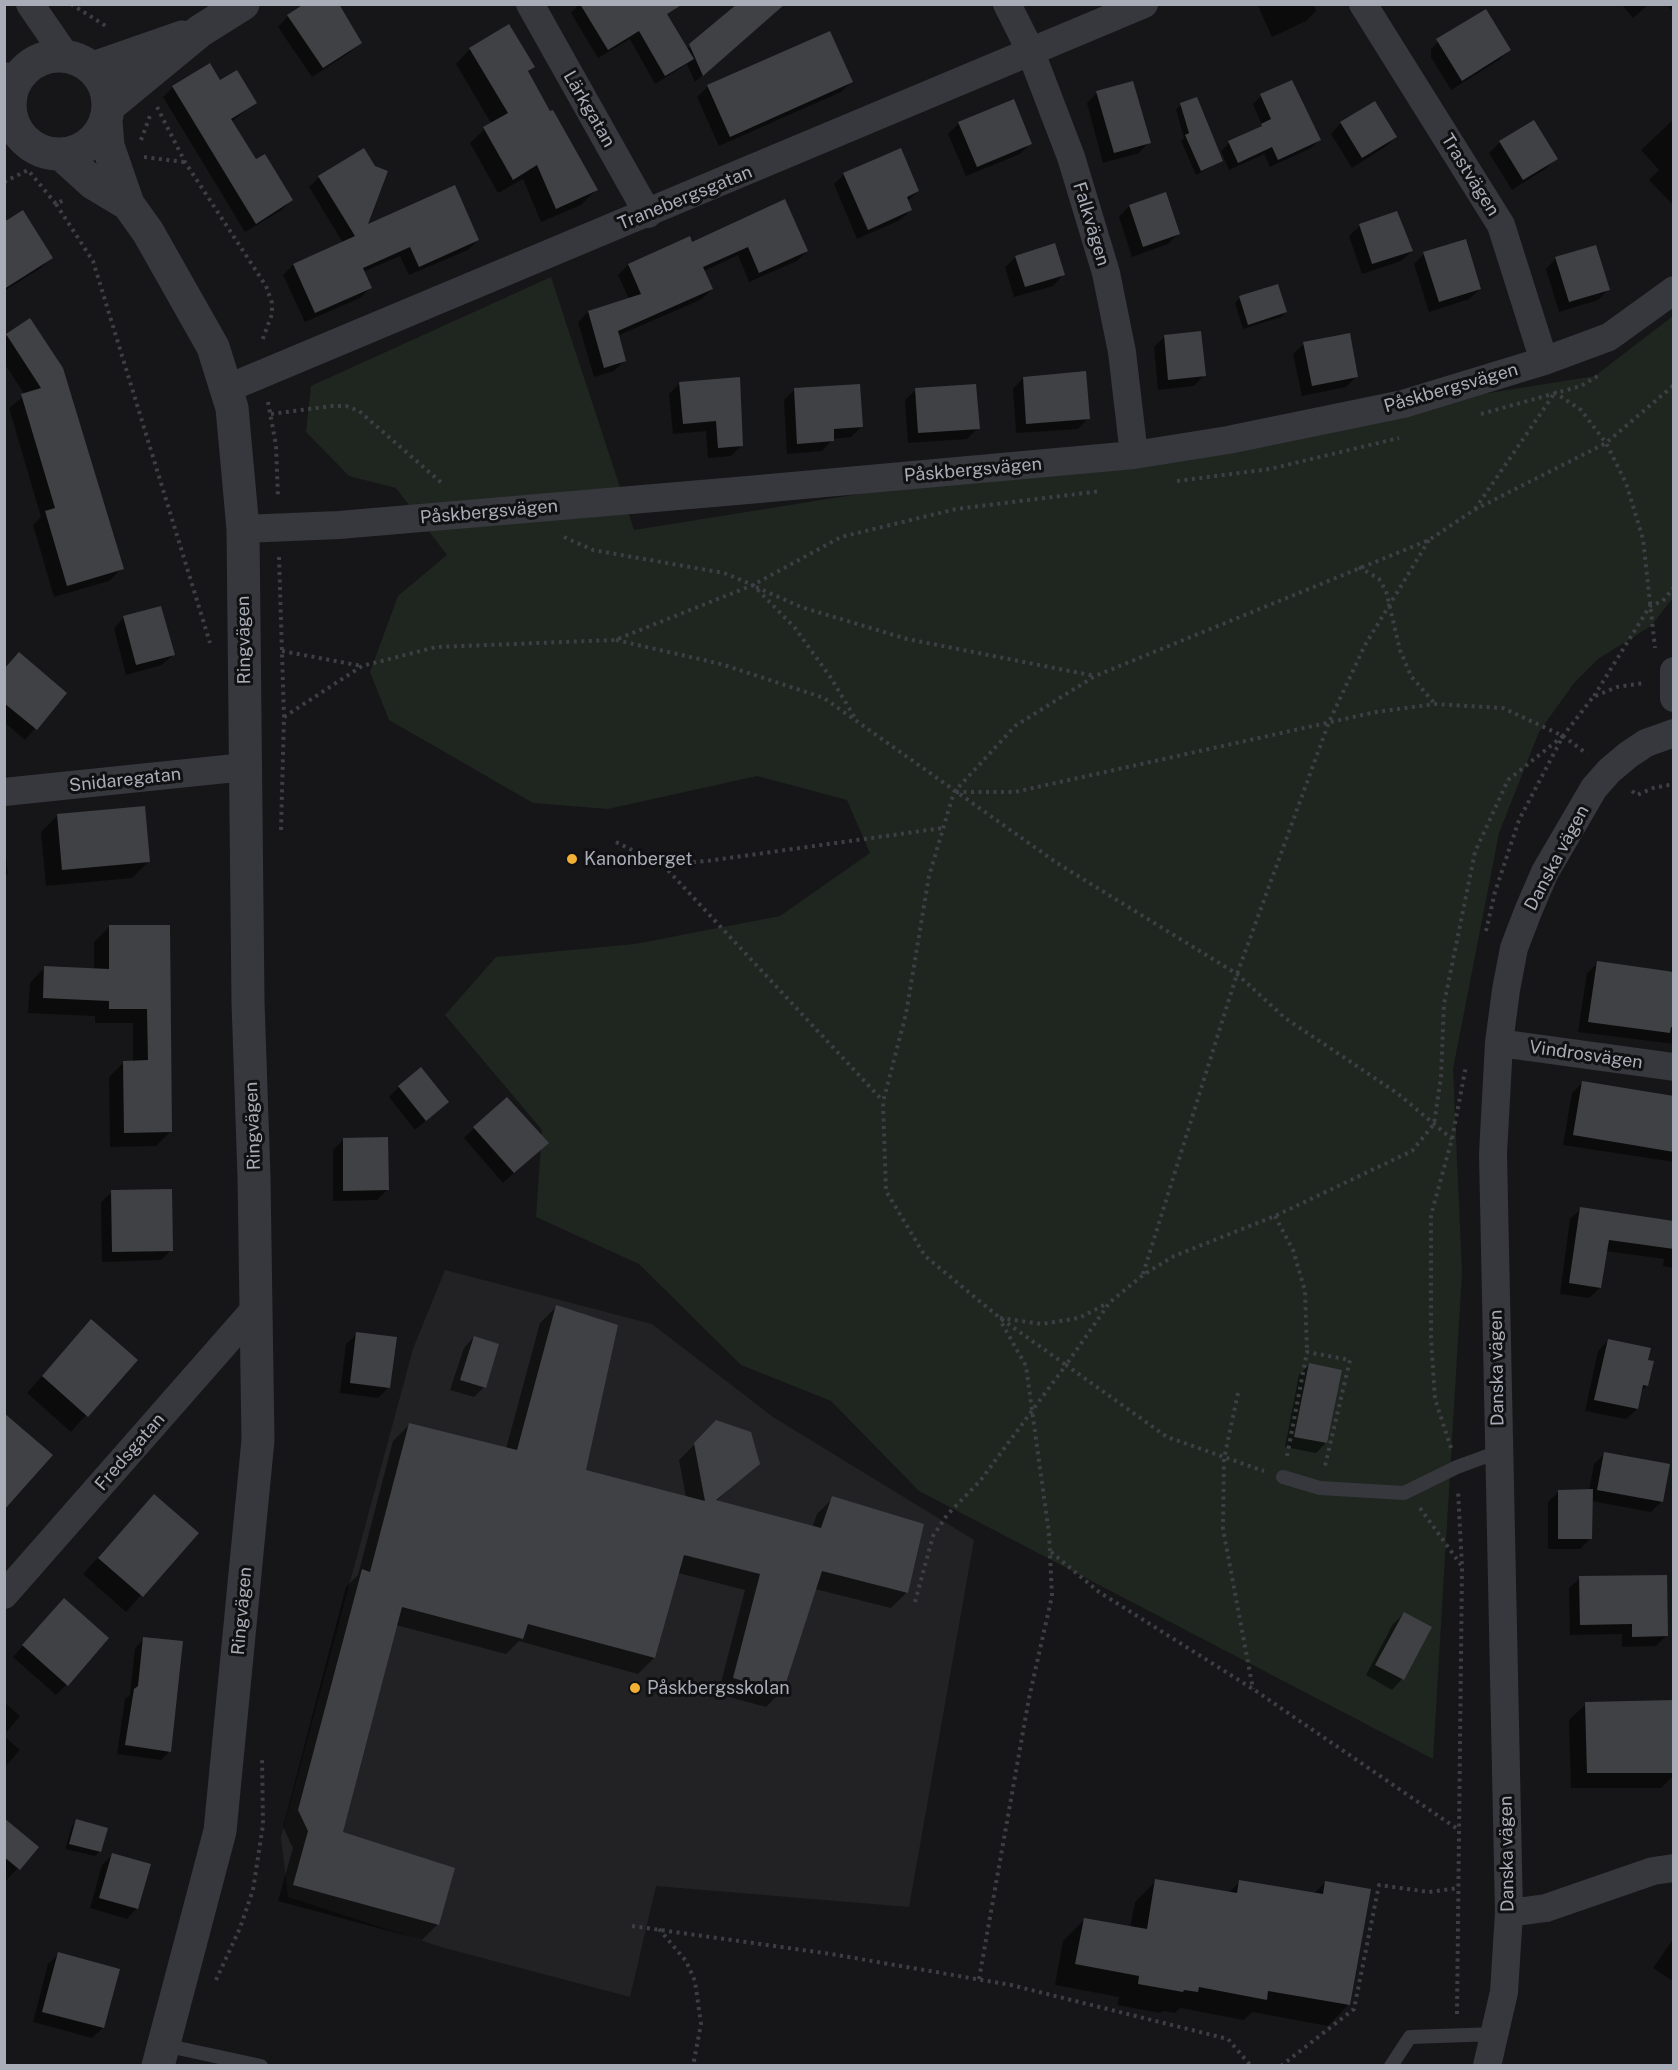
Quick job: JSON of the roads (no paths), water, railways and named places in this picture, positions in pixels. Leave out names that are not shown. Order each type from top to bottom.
[{"type":"street","points":[[30,4],[79,62],[105,86],[107,114]]},
{"type":"street","points":[[200,31],[79,62],[42,58],[10,78],[12,139],[42,151],[61,154],[82,148],[92,141],[107,114],[200,31],[243,4]]},
{"type":"street","name":"Lärkgatan","points":[[530,4],[648,214]]},
{"type":"street","name":"Falkvägen","points":[[1007,4],[1030,50],[1071,157],[1106,273],[1122,352],[1134,455]]},
{"type":"street","name":"Tranebergsgatan","points":[[226,389],[648,214],[1030,50],[1144,4]]},
{"type":"street","name":"Trastvägen","points":[[1363,4],[1501,225],[1544,361]]},
{"type":"street","name":"Ringvägen","points":[[107,114],[108,146],[128,204],[197,316],[213,347],[232,408],[243,529],[245,805],[255,1309],[259,1400],[258,1440],[219,1831],[161,2055]]},
{"type":"street","name":"Ringvägen","points":[[61,154],[93,183],[128,204]]},
{"type":"street","name":"Påskbergsvägen","points":[[243,529],[339,525],[1134,455],[1228,440],[1403,404],[1544,361],[1609,337],[1674,290]]},
{"type":"street","name":"Danska vägen","points":[[1487,2066],[1504,1992],[1509,1913],[1492,1154],[1499,1043],[1514,948],[1550,863],[1582,808],[1609,771],[1646,743],[1674,733]]},
{"type":"street","name":"Snidaregatan","points":[[10,784],[245,767]]},
{"type":"street","name":"Vindrosvägen","points":[[1499,1043],[1674,1068]]},
{"type":"street","name":"Fredsgatan","points":[[4,1595],[255,1309]]},
{"type":"street","points":[[1509,1913],[1546,1908],[1653,1871],[1674,1868]]},
{"type":"lane","points":[[1283,1477],[1320,1488],[1404,1493],[1457,1467],[1498,1452]]},
{"type":"lane","points":[[1392,2066],[1410,2037],[1496,2034]]},
{"type":"lane","points":[[161,2055],[261,2066]]},
{"type":"place","name":"Kanonberget","points":[[572,859]]},
{"type":"place","name":"Påskbergsskolan","points":[[635,1688]]}]
